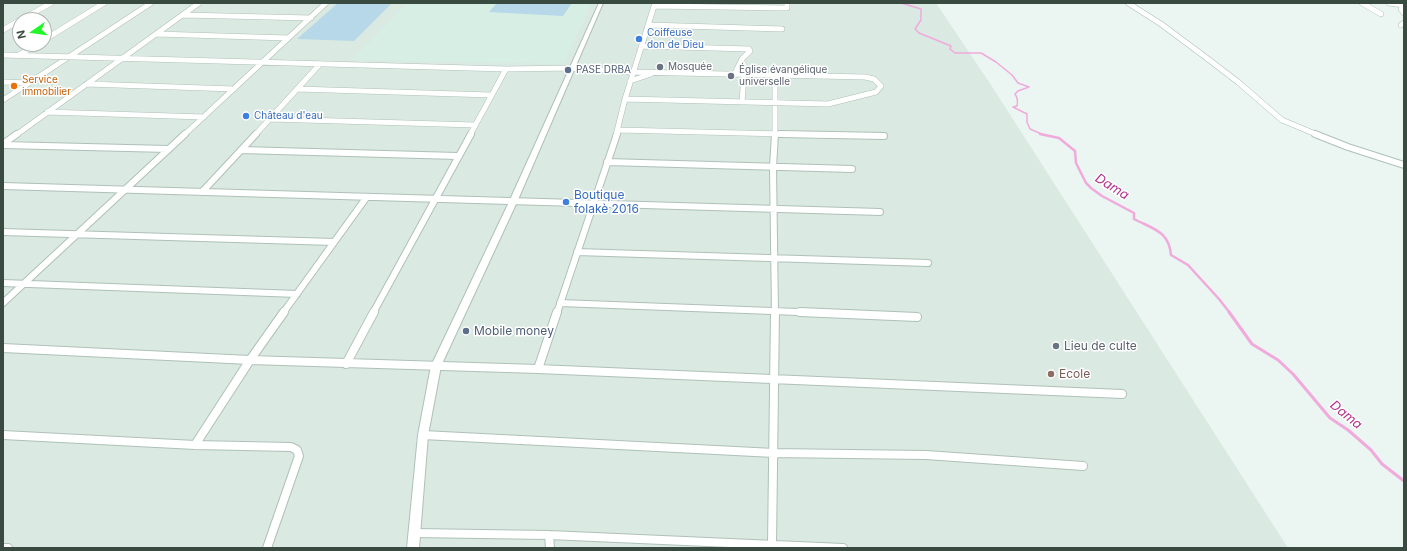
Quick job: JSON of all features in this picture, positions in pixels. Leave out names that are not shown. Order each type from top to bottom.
[{"type":"street","points":[[35,12],[51,3]]},
{"type":"street","points":[[52,35],[104,3]]},
{"type":"street","points":[[3,100],[151,3]]},
{"type":"street","points":[[3,144],[199,3]]},
{"type":"street","points":[[3,303],[326,3]]},
{"type":"street","points":[[412,548],[423,435],[436,366],[513,202],[601,3]]},
{"type":"street","points":[[538,369],[618,130],[630,81],[655,4],[786,8],[787,3]]},
{"type":"street","points":[[1128,3],[1161,24],[1208,59],[1238,82],[1282,120],[1348,147],[1404,165]]},
{"type":"street","points":[[1362,3],[1381,14]]},
{"type":"street","points":[[1389,3],[1404,6],[1401,9],[1404,13]]},
{"type":"street","points":[[183,14],[311,18]]},
{"type":"street","points":[[3,30],[12,25]]},
{"type":"street","points":[[648,25],[782,29]]},
{"type":"street","points":[[156,34],[288,38]]},
{"type":"street","points":[[642,46],[749,49],[750,51],[744,54],[740,59],[734,75]]},
{"type":"street","points":[[19,55],[24,52]]},
{"type":"street","points":[[3,55],[506,69],[573,68],[633,72],[865,77],[874,79],[879,82],[880,86],[876,92],[834,103],[625,99]]},
{"type":"street","points":[[202,192],[320,64]]},
{"type":"street","points":[[346,364],[436,200],[457,156],[506,69]]},
{"type":"street","points":[[630,81],[657,72]]},
{"type":"street","points":[[771,74],[775,79],[775,133],[773,167],[774,453],[772,544]]},
{"type":"street","points":[[742,102],[744,75]]},
{"type":"street","points":[[3,82],[28,83]]},
{"type":"street","points":[[87,84],[234,89]]},
{"type":"street","points":[[297,89],[491,95]]},
{"type":"street","points":[[47,112],[204,117]]},
{"type":"street","points":[[270,119],[475,125]]},
{"type":"street","points":[[618,130],[884,136]]},
{"type":"street","points":[[3,144],[169,149]]},
{"type":"street","points":[[241,150],[457,156]]},
{"type":"street","points":[[607,162],[852,169]]},
{"type":"street","points":[[3,186],[366,198],[880,212]]},
{"type":"street","points":[[195,445],[250,360],[366,198]]},
{"type":"street","points":[[3,232],[334,242]]},
{"type":"street","points":[[577,252],[928,263]]},
{"type":"street","points":[[3,283],[297,294]]},
{"type":"street","points":[[560,303],[917,317]]},
{"type":"street","points":[[3,348],[346,364],[538,369],[1122,394]]},
{"type":"street","points":[[3,435],[195,445],[291,447],[297,450],[299,456],[267,548]]},
{"type":"street","points":[[423,435],[774,453],[926,455],[1083,466]]},
{"type":"street","points":[[414,533],[549,535],[843,548]]},
{"type":"street","points":[[549,535],[550,548]]},
{"type":"street","points":[[3,548],[8,548]]},
{"type":"shaded area","points":[[3,3],[936,3],[991,85],[1288,548],[3,548]]},
{"type":"shaded area","points":[[338,3],[391,4],[354,41],[297,39]]},
{"type":"shaded area","points":[[407,3],[592,3],[564,64],[351,60]]},
{"type":"shaded area","points":[[497,3],[572,3],[563,16],[489,12]]},
{"type":"waterway","name":"Dama","points":[[901,3],[921,9],[921,20],[915,29],[919,33],[951,46],[950,49],[955,53],[981,53],[996,62],[1012,75],[1018,83],[1029,87],[1018,91],[1015,94],[1018,101],[1017,106],[1013,107],[1027,114],[1027,122],[1030,129],[1043,135]]},
{"type":"waterway","name":"Dama","points":[[1043,135],[1059,138],[1075,151],[1076,163],[1086,183],[1102,196],[1134,213],[1134,219],[1154,228],[1159,232],[1167,241],[1170,247],[1171,255],[1188,265],[1230,313]]},
{"type":"waterway","name":"Dama","points":[[1229,312],[1252,344],[1278,360],[1293,374],[1330,418],[1348,430],[1371,450],[1382,464],[1404,481]]},
{"type":"place","name":"Coiffeuse don de Dieu","points":[[639,39]]},
{"type":"place","name":"Mosquée","points":[[660,67]]},
{"type":"place","name":"PASE DRBA","points":[[568,70]]},
{"type":"place","name":"Église évangélique universelle","points":[[731,76]]},
{"type":"place","name":"Service immobilier","points":[[14,86]]},
{"type":"place","name":"Château d'eau","points":[[246,116]]},
{"type":"place","name":"Boutique folakè 2016","points":[[566,202]]},
{"type":"place","name":"Mobile money","points":[[466,331]]},
{"type":"place","name":"Lieu de culte","points":[[1056,346]]},
{"type":"place","name":"Ecole","points":[[1051,374]]}]
